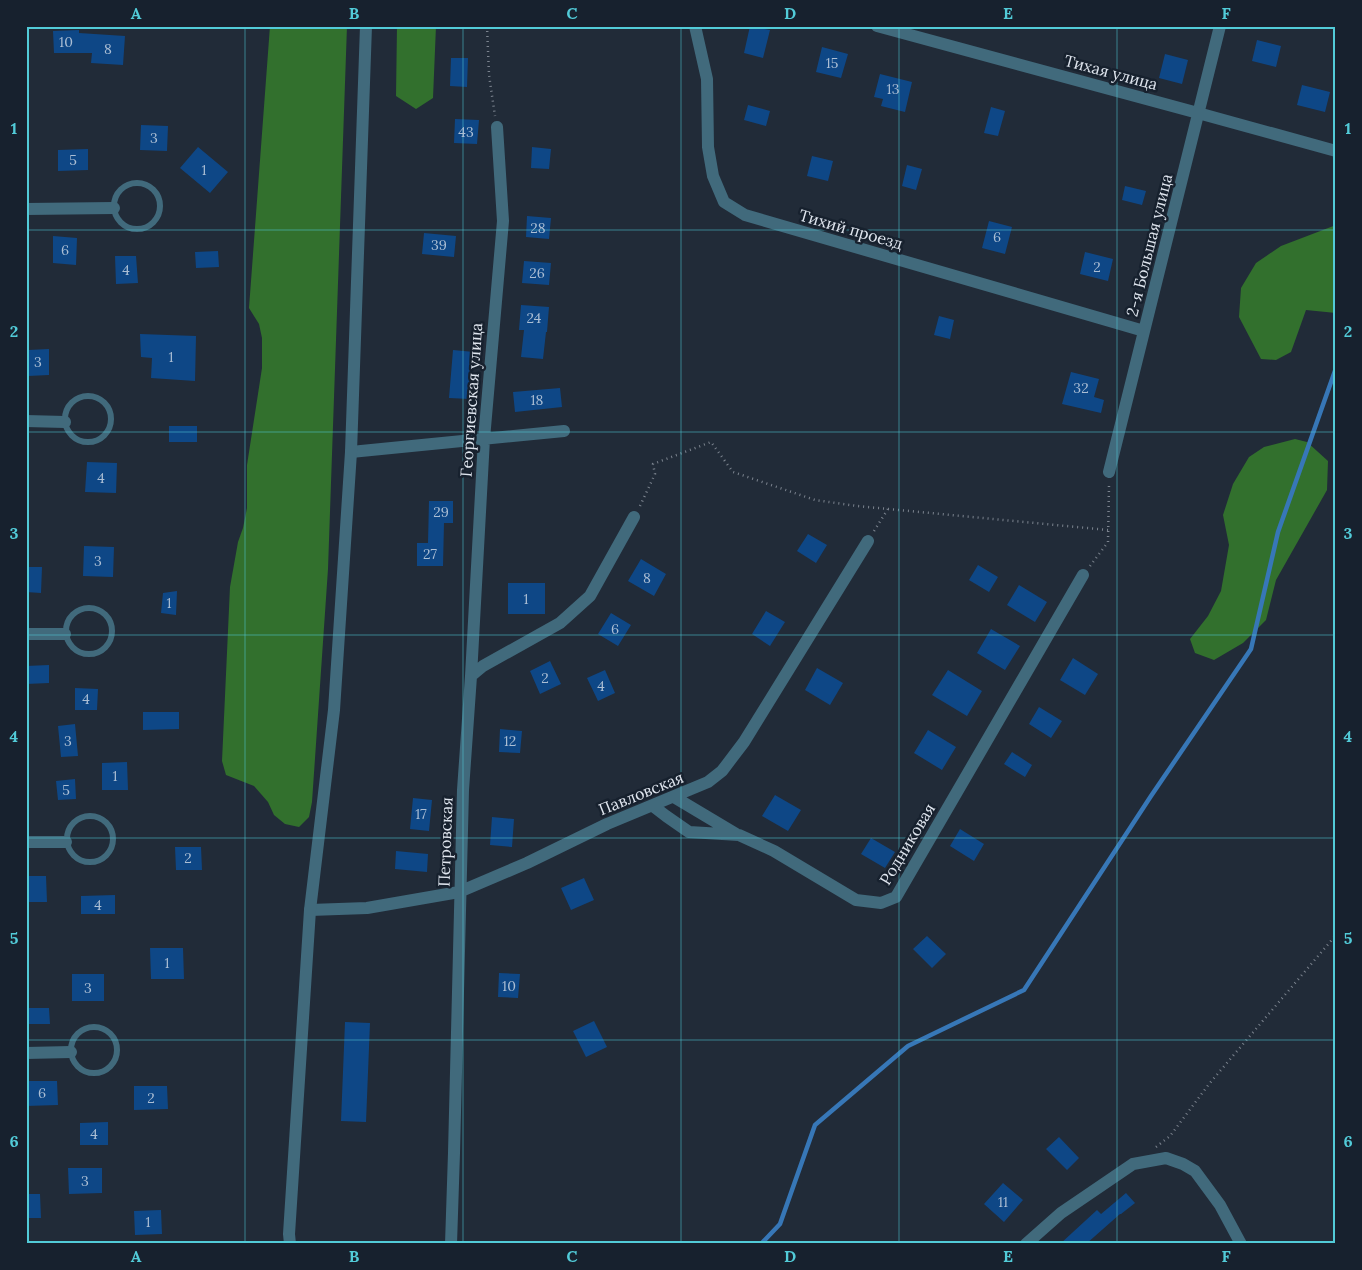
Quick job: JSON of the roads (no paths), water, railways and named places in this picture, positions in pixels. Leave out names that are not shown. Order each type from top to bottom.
[{"type":"street","points":[[290,1244],[289,1234],[310,910],[334,710],[352,452],[366,26]]},
{"type":"street","name":"Тихий проезд","points":[[695,26],[707,79],[708,147],[713,176],[724,202],[745,215],[1144,331]]},
{"type":"street","name":"Тихая улица","points":[[877,26],[1336,151]]},
{"type":"street","name":"2-я Большая улица","points":[[1110,472],[1220,26]]},
{"type":"street","name":"Георгиевская улица","points":[[471,676],[484,439],[503,221],[497,127]]},
{"type":"street","points":[[26,208],[114,208]]},
{"type":"street","points":[[26,421],[65,422]]},
{"type":"street","points":[[352,452],[564,431]]},
{"type":"street","points":[[471,676],[483,666],[560,623],[590,596],[634,517]]},
{"type":"street","name":"Павловская","points":[[310,910],[367,908],[460,892],[528,863],[607,824],[708,782],[722,771],[744,742],[868,541]]},
{"type":"street","name":"Родниковая","points":[[653,806],[689,832],[739,835],[774,851],[856,900],[881,904],[896,897],[1083,575]]},
{"type":"street","points":[[26,634],[65,634]]},
{"type":"street","name":"Петровская","points":[[451,1244],[463,790],[471,676]]},
{"type":"street","points":[[674,797],[739,835]]},
{"type":"street","points":[[26,842],[66,842]]},
{"type":"street","points":[[26,1053],[71,1052]]},
{"type":"street","points":[[1026,1244],[1062,1213],[1132,1164],[1166,1158],[1195,1171],[1220,1205],[1241,1244]]},
{"type":"lane","points":[[139,182],[147,184],[154,189],[159,195],[161,203],[158,217],[153,223],[140,229],[133,229],[120,222],[114,208],[118,193],[131,183],[139,182]]},
{"type":"lane","points":[[81,396],[98,398],[104,402],[111,416],[111,424],[108,431],[98,441],[83,442],[76,440],[67,429],[65,422],[68,406],[81,396]]},
{"type":"lane","points":[[86,608],[100,611],[106,616],[112,629],[108,644],[95,654],[87,655],[79,653],[72,648],[65,634],[68,620],[73,614],[86,608]]},
{"type":"lane","points":[[91,816],[106,822],[111,829],[113,837],[113,844],[106,856],[92,862],[85,862],[72,855],[66,842],[70,826],[76,820],[91,816]]},
{"type":"lane","points":[[96,1026],[104,1028],[111,1033],[116,1039],[118,1047],[115,1061],[110,1067],[97,1073],[83,1070],[77,1065],[71,1052],[75,1036],[88,1027],[96,1026]]},
{"type":"waterway","points":[[761,1244],[780,1224],[815,1125],[908,1046],[1024,990],[1151,796],[1251,649],[1278,532],[1336,368]]}]
